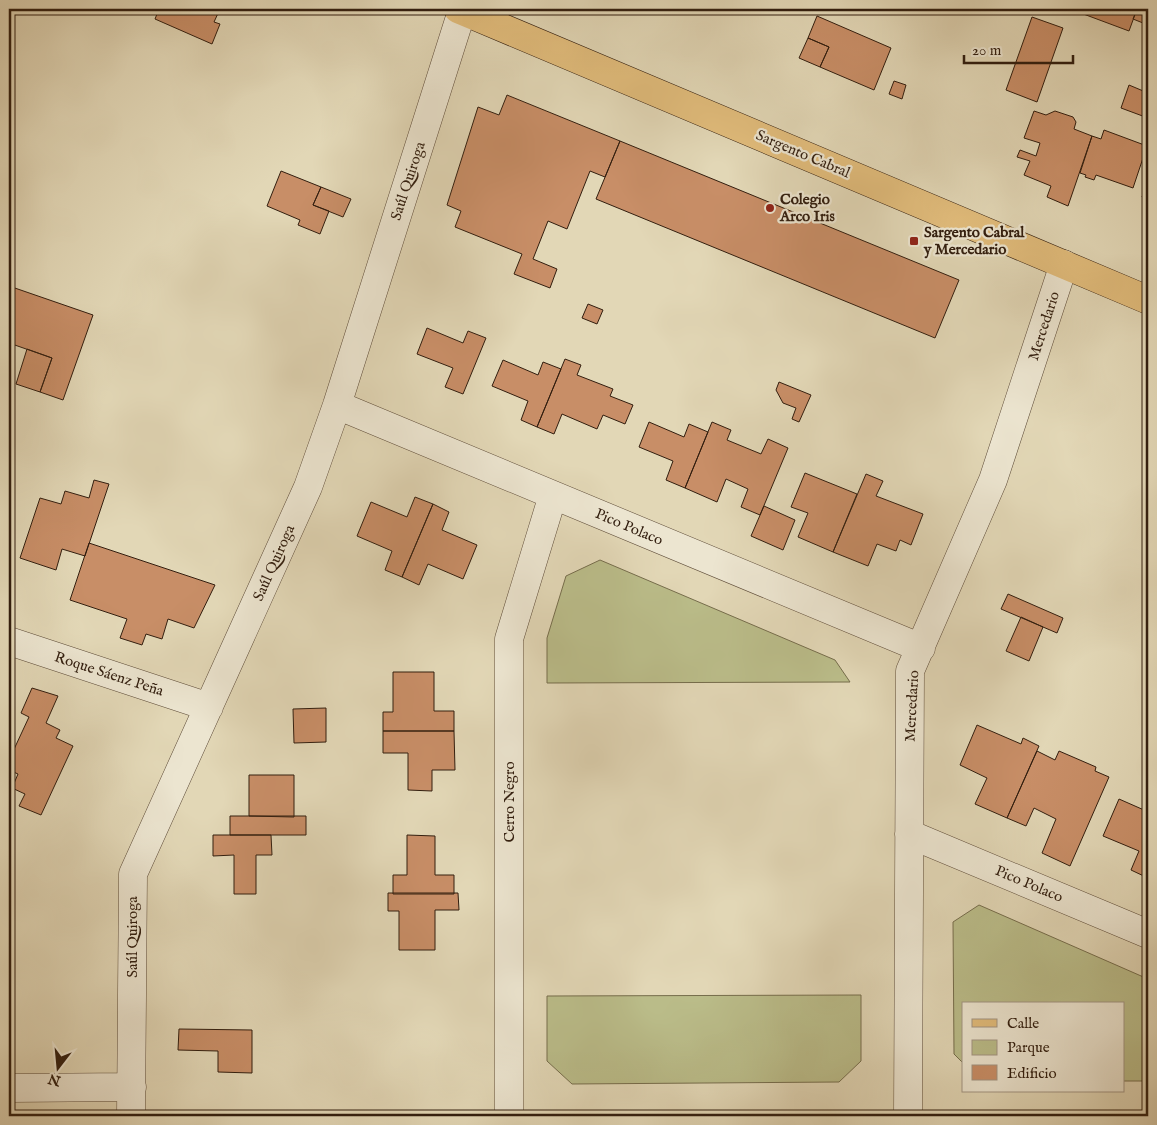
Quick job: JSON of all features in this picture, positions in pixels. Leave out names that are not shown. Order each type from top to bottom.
[{"type":"main road","name":"Sargento Cabral","points":[[460,10],[1148,300]]},
{"type":"street","name":"Saúl Quiroga","points":[[132,1116],[133,874],[308,487],[337,405],[460,10]]},
{"type":"street","name":"Mercedario","points":[[908,1116],[910,671],[993,480],[1064,264]]},
{"type":"street","name":"Pico Polaco","points":[[337,405],[921,648]]},
{"type":"street","name":"Cerro Negro","points":[[509,1116],[509,639],[553,495]]},
{"type":"street","name":"Roque Sáenz Peña","points":[[9,641],[209,706]]},
{"type":"street","name":"Pico Polaco","points":[[909,834],[1148,934]]},
{"type":"street","points":[[9,1088],[132,1087]]},
{"type":"green space","points":[[600,560],[835,660],[850,682],[547,683],[547,638],[566,576]]},
{"type":"green space","points":[[979,905],[1148,979],[1148,1081],[1124,1081],[1124,1002],[962,1002],[962,1062],[954,1054],[953,922]]},
{"type":"green space","points":[[861,995],[861,1061],[839,1082],[572,1084],[547,1061],[547,996]]},
{"type":"building","points":[[159,9],[220,9],[214,22],[220,24],[212,44],[155,19]]},
{"type":"building","points":[[1070,9],[1137,9],[1129,31]]},
{"type":"building","points":[[1137,9],[1148,9],[1148,25],[1133,19]]},
{"type":"building","points":[[817,16],[891,48],[874,90],[820,67],[829,47],[808,38]]},
{"type":"building","points":[[1032,17],[1063,28],[1037,102],[1006,90]]},
{"type":"building","points":[[808,38],[829,47],[820,67],[799,58]]},
{"type":"building","points":[[894,81],[906,85],[902,99],[889,94]]},
{"type":"building","points":[[1129,85],[1148,93],[1148,118],[1121,108]]},
{"type":"building","points":[[507,95],[620,141],[605,177],[590,171],[567,229],[548,221],[533,259],[557,269],[550,288],[514,274],[522,254],[455,227],[461,211],[447,205],[478,107],[499,115]]},
{"type":"building","points":[[1034,111],[1046,115],[1055,111],[1073,117],[1076,122],[1074,129],[1092,136],[1068,206],[1047,197],[1051,186],[1024,175],[1030,161],[1017,157],[1020,150],[1036,156],[1040,143],[1024,138]]},
{"type":"building","points":[[1104,130],[1147,146],[1133,188],[1096,175],[1094,180],[1080,173],[1092,136],[1101,139]]},
{"type":"building","points":[[620,141],[959,280],[935,338],[596,199]]},
{"type":"building","points":[[281,171],[321,187],[313,205],[329,211],[320,234],[298,225],[300,220],[267,206]]},
{"type":"building","points":[[1148,179],[1148,199],[1142,197]]},
{"type":"building","points":[[321,187],[351,199],[343,217],[313,205]]},
{"type":"building","points":[[9,286],[93,315],[63,400],[40,392],[52,358],[9,343]]},
{"type":"building","points":[[588,304],[603,310],[597,324],[582,318]]},
{"type":"building","points":[[427,328],[463,343],[468,331],[486,338],[463,394],[445,387],[453,368],[417,354]]},
{"type":"building","points":[[27,349],[52,358],[40,392],[16,384]]},
{"type":"building","points":[[565,359],[581,365],[577,375],[613,389],[610,396],[633,405],[625,424],[603,415],[597,429],[562,414],[554,434],[537,427]]},
{"type":"building","points":[[503,360],[538,375],[543,362],[561,369],[537,427],[521,420],[528,401],[492,386]]},
{"type":"building","points":[[779,382],[811,395],[799,422],[792,419],[796,408],[783,403],[776,390]]},
{"type":"building","points":[[649,422],[684,437],[689,424],[708,432],[685,488],[666,480],[673,461],[639,447]]},
{"type":"building","points":[[712,422],[731,430],[727,440],[761,454],[768,439],[788,448],[760,515],[741,507],[748,489],[726,479],[717,502],[685,488]]},
{"type":"building","points":[[805,473],[857,494],[833,552],[798,537],[808,513],[791,507]]},
{"type":"building","points":[[866,474],[883,481],[876,496],[923,514],[911,545],[900,540],[896,551],[877,544],[868,566],[833,552]]},
{"type":"building","points":[[94,480],[109,484],[85,556],[62,549],[56,570],[20,558],[40,498],[61,504],[65,491],[89,498]]},
{"type":"building","points":[[415,497],[433,504],[402,577],[385,570],[392,551],[357,536],[371,502],[407,517]]},
{"type":"building","points":[[433,504],[449,512],[442,530],[477,545],[463,579],[428,564],[419,585],[402,577]]},
{"type":"building","points":[[764,506],[795,520],[783,550],[751,536]]},
{"type":"building","points":[[89,543],[215,585],[194,628],[168,619],[162,639],[146,634],[142,645],[120,638],[127,619],[70,600]]},
{"type":"building","points":[[1008,594],[1063,618],[1057,633],[1001,609]]},
{"type":"building","points":[[1021,617],[1043,627],[1029,661],[1006,651]]},
{"type":"building","points":[[393,672],[434,672],[434,711],[454,711],[454,731],[383,731],[383,712],[393,712]]},
{"type":"building","points":[[32,688],[58,696],[46,723],[60,730],[56,738],[73,746],[41,815],[19,806],[25,794],[12,788],[18,774],[9,770],[9,760],[29,717],[21,713]]},
{"type":"building","points":[[326,708],[326,742],[294,743],[293,709]]},
{"type":"building","points":[[977,725],[1021,744],[1023,738],[1039,746],[1007,818],[975,804],[987,778],[960,765]]},
{"type":"building","points":[[383,731],[454,731],[455,770],[432,770],[432,791],[408,790],[408,753],[383,753]]},
{"type":"building","points":[[1037,751],[1055,760],[1059,751],[1096,767],[1095,771],[1109,777],[1070,866],[1042,853],[1056,819],[1034,808],[1026,826],[1007,818]]},
{"type":"building","points":[[249,775],[294,775],[294,817],[249,816]]},
{"type":"building","points":[[1119,799],[1144,810],[1148,800],[1148,878],[1131,870],[1139,851],[1103,836]]},
{"type":"building","points":[[230,816],[306,816],[306,835],[230,835]]},
{"type":"building","points":[[213,835],[271,835],[272,855],[256,855],[256,894],[234,894],[234,855],[213,856]]},
{"type":"building","points":[[407,835],[435,836],[435,875],[454,875],[454,894],[393,894],[393,875],[407,875]]},
{"type":"building","points":[[388,893],[458,893],[459,910],[435,910],[435,950],[399,950],[399,911],[388,911]]},
{"type":"building","points":[[179,1029],[252,1030],[252,1073],[218,1072],[218,1051],[178,1050]]},
{"type":"place","name":"Colegio Arco Iris","points":[[770,208]]},
{"type":"place","name":"Sargento Cabral y Mercedario","points":[[914,241]]}]
